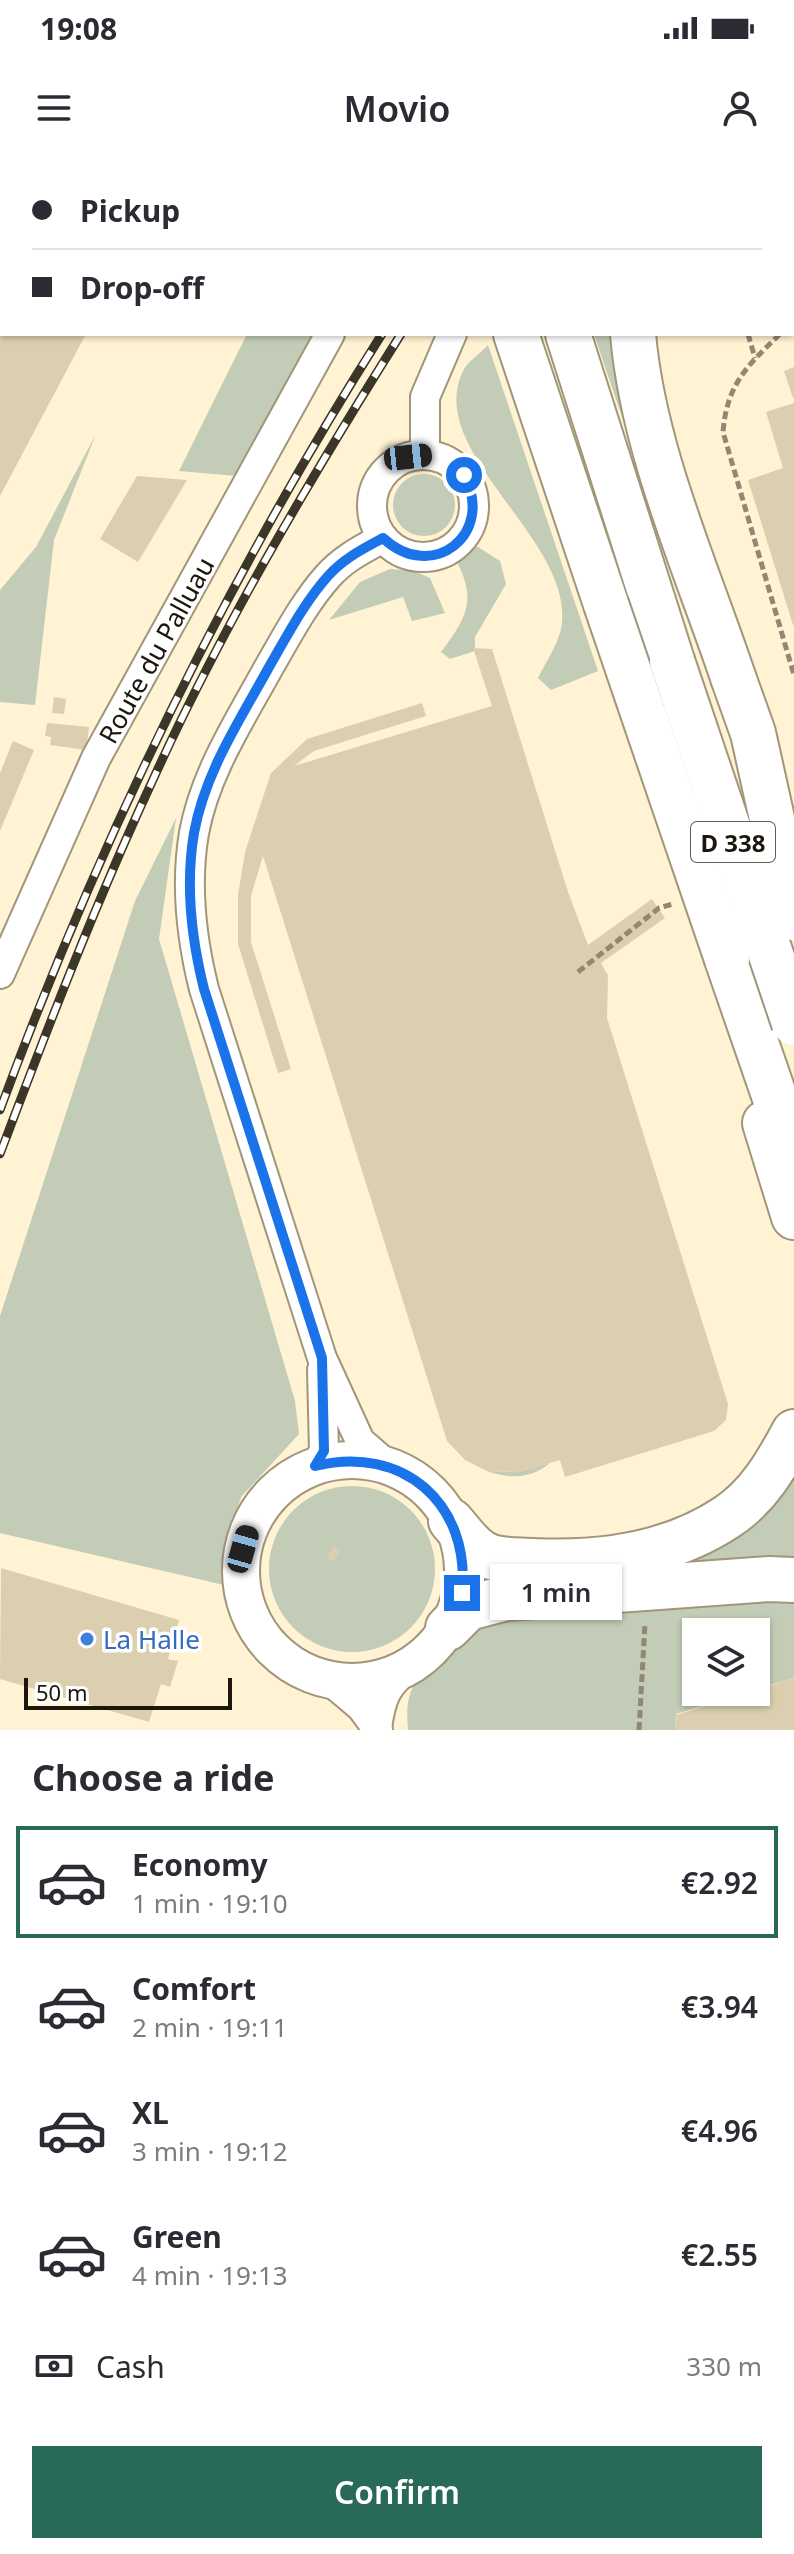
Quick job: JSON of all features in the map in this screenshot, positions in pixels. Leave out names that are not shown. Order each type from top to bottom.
[{"type":"highway","name":"D 338","points":[[517,336],[747,1023],[794,1153]]},
{"type":"highway","name":"D 338","points":[[569,336],[672,661],[794,1023]]},
{"type":"highway","points":[[633,336],[637,384],[649,429],[753,733],[794,918]]},
{"type":"highway","points":[[747,1023],[749,1071],[794,1217]]},
{"type":"highway","points":[[451,1521],[476,1549],[492,1557],[546,1561],[619,1559],[676,1543],[727,1517],[769,1476],[787,1446]]},
{"type":"highway","points":[[448,1628],[468,1608],[482,1601],[647,1587],[794,1580]]},
{"type":"street","name":"Route du Palluau","points":[[0,974],[96,758],[329,336]]},
{"type":"street","points":[[425,455],[425,397],[451,336]]},
{"type":"street","points":[[425,455],[453,464],[464,475],[474,502],[468,531],[448,551],[420,557],[393,548],[383,538],[375,524],[372,507],[377,483],[393,464],[408,457],[425,455]]},
{"type":"street","points":[[378,1729],[383,1693],[391,1681],[411,1666],[448,1628],[462,1593],[463,1556],[451,1521],[425,1488],[390,1467],[360,1441],[322,1358],[204,989],[191,939],[189,891],[194,833],[210,780],[227,741],[308,601],[347,558],[383,538]]},
{"type":"street","points":[[315,1466],[324,1451],[322,1358]]},
{"type":"street","points":[[378,1729],[361,1707],[329,1680],[293,1666],[265,1640],[246,1606],[241,1578],[243,1549],[257,1514],[282,1485],[315,1466],[352,1460],[390,1467]]},
{"type":"street","points":[[329,1680],[371,1681],[411,1666]]},
{"type":"path","points":[[749,336],[755,358]]},
{"type":"path","points":[[778,336],[743,370],[725,406],[723,432],[794,675]]},
{"type":"path","points":[[578,972],[659,908]]},
{"type":"path","points":[[639,1730],[647,1587]]},
{"type":"green space","points":[[246,336],[315,336],[237,476],[179,471]]},
{"type":"green space","points":[[595,336],[616,336],[624,423]]},
{"type":"green space","points":[[488,345],[598,671],[551,690],[538,678],[561,629],[558,590],[544,558],[479,463],[463,432],[456,401],[463,371]]},
{"type":"green space","points":[[96,434],[54,540],[35,705],[0,702],[0,590],[36,547]]},
{"type":"green space","points":[[418,474],[430,474],[446,483],[453,493],[453,517],[446,527],[430,536],[418,536],[398,522],[393,511],[393,499],[407,479]]},
{"type":"green space","points":[[475,545],[500,561],[506,584],[475,637],[475,651],[450,659],[441,652],[462,620],[467,600],[464,577],[458,564]]},
{"type":"green space","points":[[390,569],[414,571],[430,578],[445,613],[412,621],[403,597],[329,620],[360,582]]},
{"type":"green space","points":[[176,818],[159,939],[295,1401],[299,1434],[241,1497],[228,1539],[224,1585],[0,1533],[0,1316],[135,901]]},
{"type":"green space","points":[[794,1460],[794,1572],[479,1593],[483,1565],[598,1570]]},
{"type":"green space","points":[[550,1463],[528,1475],[487,1471],[519,1472]]},
{"type":"green space","points":[[352,1486],[384,1492],[411,1510],[429,1537],[435,1569],[429,1601],[411,1628],[384,1646],[352,1652],[320,1646],[293,1628],[275,1601],[269,1569],[275,1537],[293,1510],[320,1492]]},
{"type":"green space","points":[[794,1599],[794,1678],[770,1685],[770,1618],[682,1618],[682,1706],[702,1706],[676,1714],[675,1730],[408,1730],[409,1697],[431,1664],[473,1632],[516,1613]]},
{"type":"building","points":[[0,336],[85,336],[0,496]]},
{"type":"building","points":[[794,367],[794,398],[793,398],[784,371]]},
{"type":"building","points":[[794,403],[793,625],[748,480],[783,468],[766,412]]},
{"type":"building","points":[[137,476],[187,480],[138,562],[100,539]]},
{"type":"building","points":[[473,648],[492,649],[568,892],[588,945],[652,899],[665,918],[601,963],[608,975],[607,1018],[728,1404],[726,1420],[714,1431],[565,1477],[560,1460],[519,1472],[487,1471],[465,1460],[447,1441],[263,856],[251,896],[251,942],[291,1069],[278,1073],[238,944],[238,895],[245,852],[271,773],[307,739],[422,703],[426,716],[314,751],[294,766],[492,706]]},
{"type":"building","points":[[54,697],[66,699],[64,714],[52,713]]},
{"type":"building","points":[[47,723],[89,727],[86,750],[50,745],[51,737],[45,736]]},
{"type":"building","points":[[13,741],[34,750],[0,831],[0,773]]},
{"type":"building","points":[[335,1546],[341,1552],[333,1562],[326,1557]]},
{"type":"building","name":"La Halle","points":[[1,1568],[179,1620],[168,1659],[178,1661],[170,1687],[161,1684],[149,1722],[0,1679]]},
{"type":"building","points":[[794,1678],[794,1730],[675,1730],[676,1715],[705,1706],[770,1706],[770,1686]]},
{"type":"railway","points":[[0,1110],[80,908],[170,712],[271,520],[381,336]]},
{"type":"railway","points":[[0,1154],[91,921],[178,726],[268,554],[400,336]]},
{"type":"place","name":"La Halle","points":[[87,1639]]},
{"type":"route","points":[[462,1593],[463,1556],[451,1521],[435,1497],[415,1479],[371,1462],[352,1460],[315,1466],[324,1451],[322,1358],[204,989],[191,939],[189,891],[194,833],[210,780],[227,741],[308,601],[347,558],[383,538],[393,548],[420,557],[448,551],[468,531],[473,517],[471,488],[464,475]]}]
